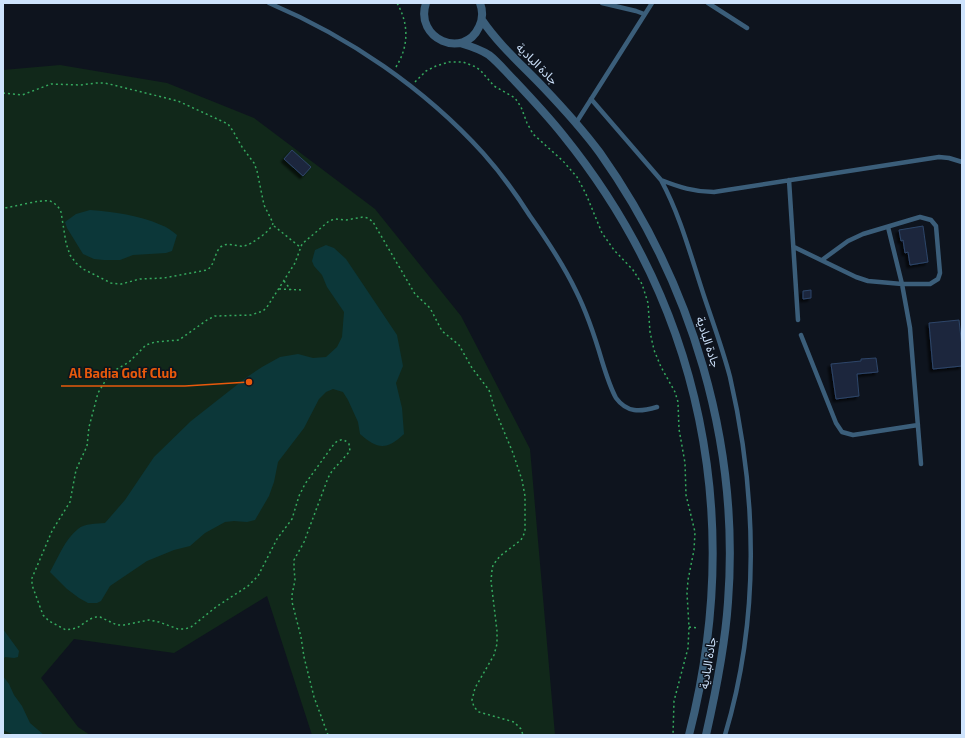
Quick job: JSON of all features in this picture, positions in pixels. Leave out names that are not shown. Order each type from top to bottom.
[{"type":"street","points":[[460,43],[470,38],[478,30],[482,20],[481,4]]},
{"type":"street","name":"جادة البادية","points":[[424,5],[425,23],[433,35],[446,42],[453,44],[460,43],[478,49],[494,59],[553,122],[587,166],[625,225],[654,278],[678,339],[688,370],[702,434],[708,473],[713,564],[709,629],[704,666],[697,704],[689,735]]},
{"type":"street","name":"جادة البادية","points":[[482,20],[498,42],[548,92],[576,123],[619,181],[656,245],[686,312],[708,382],[716,418],[727,490],[730,564],[724,644],[720,671],[706,735]]},
{"type":"lane","points":[[269,3],[320,27],[348,43],[392,72],[444,115],[483,153],[523,204],[566,271],[585,312],[616,398],[623,406],[633,411],[644,411],[656,407]]},
{"type":"lane","points":[[602,3],[622,5],[644,14]]},
{"type":"lane","points":[[576,123],[652,3]]},
{"type":"lane","points":[[708,3],[747,28]]},
{"type":"lane","points":[[591,98],[661,180],[669,195],[681,223],[729,375],[739,421],[746,468],[750,516],[751,563],[743,658],[734,705],[725,735]]},
{"type":"lane","points":[[661,180],[689,190],[714,192],[939,157],[962,162]]},
{"type":"lane","points":[[789,180],[798,320]]},
{"type":"lane","points":[[794,247],[861,279],[875,282],[902,284],[930,284],[938,279],[940,273],[936,226],[931,220],[920,217],[855,237],[822,260]]},
{"type":"lane","points":[[888,227],[902,284],[910,328],[921,464]]},
{"type":"lane","points":[[800,334],[836,423],[842,432],[852,435],[918,425]]},
{"type":"path","points":[[392,72],[403,53],[407,32],[405,22],[397,3]]},
{"type":"path","points":[[412,87],[422,74],[430,68],[449,62],[463,62],[476,67],[494,86],[514,98],[521,107],[533,134],[563,161],[576,177],[586,194],[602,233],[614,250],[633,270],[642,284],[648,303],[650,332],[654,350],[661,367],[675,392],[678,402],[679,429],[685,463],[686,496],[695,532],[694,550],[687,593],[689,627],[688,648],[674,701],[672,724],[673,735]]},
{"type":"path","points":[[3,93],[22,95],[51,84],[80,85],[105,83],[178,102],[224,122],[234,131],[242,147],[254,163],[264,205],[273,221],[273,225],[300,247]]},
{"type":"path","points":[[3,208],[46,201],[54,203],[61,212],[66,243],[70,254],[76,263],[83,269],[111,283],[118,284],[140,279],[164,278],[207,270],[212,265],[218,251],[222,246],[227,244],[242,246],[248,245],[273,225]]},
{"type":"path","points":[[328,735],[314,697],[292,602],[292,595],[295,580],[294,564],[296,557],[305,538],[328,478],[332,471],[350,451],[350,446],[345,440],[340,440],[334,444],[305,484],[292,519],[279,535],[256,580],[188,628],[178,629],[165,623],[153,620],[117,625],[100,617],[96,617],[74,629],[63,628],[47,619],[44,615],[32,582],[33,574],[52,531],[68,509],[76,470],[87,446],[89,427],[98,393],[110,373],[128,362],[146,346],[155,342],[179,340],[215,316],[245,316],[263,311],[268,307],[284,281],[295,262],[300,247],[304,242],[331,220],[346,220],[363,217],[371,220],[415,294],[430,308],[442,331],[459,345],[472,368],[489,390],[495,410],[513,453],[522,480],[525,496],[526,528],[521,540],[500,556],[493,565],[491,581],[497,631],[497,644],[494,655],[475,688],[472,700],[474,707],[479,712],[510,720],[518,725],[523,735]]},
{"type":"path","points":[[284,281],[291,290]]},
{"type":"path","points":[[279,289],[303,290]]},
{"type":"shaded area","points":[[60,65],[167,83],[254,118],[375,209],[461,316],[530,449],[555,735],[312,735],[267,596],[174,653],[74,639],[41,678],[78,727],[90,735],[3,735],[3,70]]},
{"type":"shaded area","points":[[90,210],[135,216],[165,227],[177,235],[172,251],[166,253],[133,255],[120,260],[94,259],[83,254],[65,222],[76,214]]},
{"type":"shaded area","points":[[326,245],[334,248],[346,259],[397,335],[403,366],[396,383],[402,408],[404,434],[387,445],[382,446],[372,443],[360,434],[358,422],[343,392],[333,389],[326,392],[319,399],[304,428],[278,462],[274,482],[269,496],[255,520],[247,522],[225,522],[205,533],[190,546],[174,550],[147,561],[110,586],[101,601],[97,603],[88,603],[79,598],[67,589],[50,572],[73,533],[84,526],[105,523],[125,500],[154,457],[191,421],[247,377],[280,357],[298,354],[313,358],[326,357],[337,347],[342,337],[344,312],[312,261],[315,250]]},
{"type":"shaded area","points":[[3,629],[19,651],[18,657],[5,657],[3,660]]},
{"type":"shaded area","points":[[3,676],[22,706],[30,723],[44,735],[14,735],[3,730]]},
{"type":"building","points":[[292,150],[311,167],[303,176],[284,159]]},
{"type":"building","points":[[923,226],[928,262],[910,265],[908,252],[905,253],[903,240],[901,241],[899,230]]},
{"type":"building","points":[[811,290],[811,298],[803,299],[803,291]]},
{"type":"building","points":[[959,320],[962,347],[962,366],[933,369],[929,323]]},
{"type":"building","points":[[876,358],[878,372],[857,374],[859,396],[836,399],[831,364]]},
{"type":"place","name":"Al Badia Golf Club","points":[[249,382]]}]
